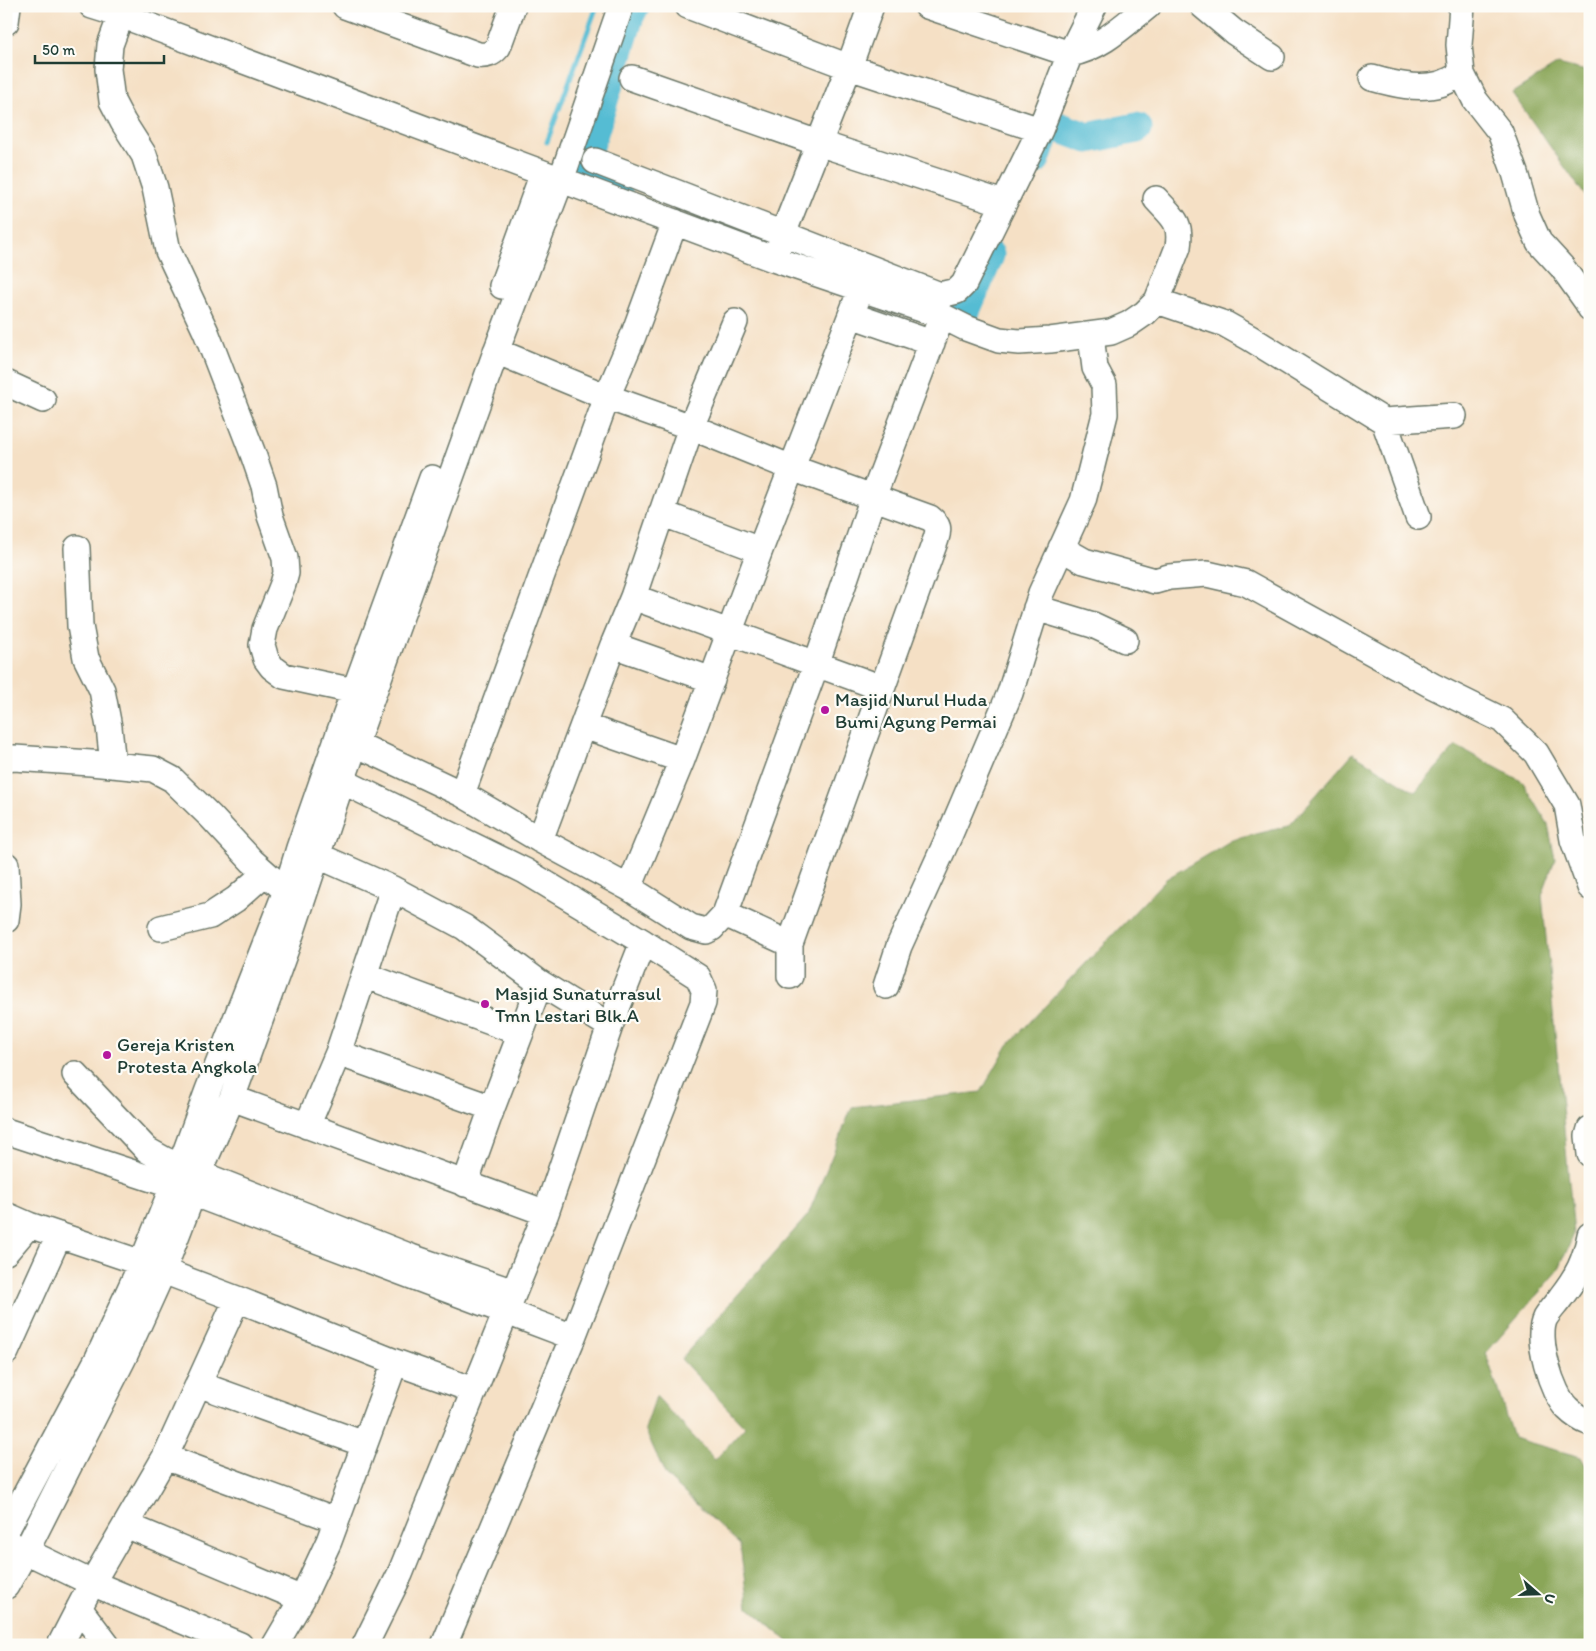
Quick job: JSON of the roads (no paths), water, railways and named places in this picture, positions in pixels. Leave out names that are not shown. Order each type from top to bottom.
[{"type":"street","points":[[6,22],[8,6]]},
{"type":"street","points":[[92,6],[121,15],[675,222],[778,248],[940,295],[957,291],[964,284],[1040,130],[1070,54],[1094,6]]},
{"type":"street","points":[[362,9],[484,56],[494,52],[498,47],[513,6]]},
{"type":"street","points":[[186,1179],[232,1098],[287,946],[308,852],[354,692],[552,176],[621,6]]},
{"type":"street","points":[[688,6],[849,67],[1040,130]]},
{"type":"street","points":[[778,248],[871,6]]},
{"type":"street","points":[[927,6],[1070,54],[1089,49],[1103,42],[1148,6]]},
{"type":"street","points":[[1203,6],[1234,32],[1272,57]]},
{"type":"street","points":[[1462,6],[1459,45],[1462,74],[1475,100],[1500,132],[1515,173],[1527,215],[1539,242],[1562,268],[1588,302],[1590,308]]},
{"type":"street","points":[[121,15],[110,45],[108,69],[112,101],[144,155],[155,188],[168,251],[206,332],[254,454],[264,486],[270,516],[285,558],[286,573],[262,645],[266,660],[284,676],[354,692]]},
{"type":"street","points":[[1372,78],[1417,86],[1442,84],[1462,74]]},
{"type":"street","points":[[632,78],[818,143],[1003,203]]},
{"type":"street","points":[[595,161],[778,248],[861,290],[942,316],[966,328],[999,340],[1019,342],[1091,336],[1111,332],[1129,324],[1156,301],[1178,247],[1180,231],[1178,224],[1156,199]]},
{"type":"street","points":[[6,1586],[16,1546],[124,1357],[152,1266],[186,1179],[208,1090],[286,891],[308,852],[342,781],[356,744],[496,351],[552,176]]},
{"type":"street","points":[[462,794],[607,397],[633,336],[675,222]]},
{"type":"street","points":[[629,888],[682,760],[760,550],[861,290]]},
{"type":"street","points":[[1156,301],[1225,324],[1384,421],[1454,416]]},
{"type":"street","points":[[851,315],[932,344]]},
{"type":"street","points":[[356,744],[462,794],[540,840],[629,888],[691,927],[706,931],[712,928],[725,914],[816,665],[873,497],[942,316]]},
{"type":"street","points":[[540,840],[632,597],[691,427],[735,322]]},
{"type":"street","points":[[886,986],[899,946],[1010,693],[1041,593],[1083,500],[1105,414],[1104,385],[1096,368],[1091,336]]},
{"type":"street","points":[[496,351],[607,397],[691,427],[792,468],[930,518],[936,523],[939,530],[790,944],[790,976]]},
{"type":"street","points":[[6,383],[43,400]]},
{"type":"street","points":[[1384,421],[1418,517]]},
{"type":"street","points":[[661,513],[760,550]]},
{"type":"street","points":[[77,548],[80,626],[86,658],[102,690],[109,727],[113,765]]},
{"type":"street","points":[[1061,548],[1084,561],[1155,581],[1168,577],[1207,574],[1246,583],[1433,686],[1502,720],[1536,753],[1567,805],[1573,840],[1590,887]]},
{"type":"street","points":[[632,597],[882,688]]},
{"type":"street","points":[[1036,608],[1093,625],[1124,640]]},
{"type":"street","points":[[613,645],[712,680]]},
{"type":"street","points":[[584,726],[682,760]]},
{"type":"street","points":[[6,759],[14,758],[153,769],[172,779],[252,861],[286,891]]},
{"type":"street","points":[[342,781],[525,871],[698,977],[704,990],[704,998],[573,1337],[444,1645]]},
{"type":"street","points":[[308,852],[393,889],[464,928],[540,983],[610,1026]]},
{"type":"street","points":[[6,865],[8,904],[6,920]]},
{"type":"street","points":[[161,928],[210,916],[236,899],[266,873]]},
{"type":"street","points":[[306,1126],[338,1052],[393,889]]},
{"type":"street","points":[[725,914],[790,944]]},
{"type":"street","points":[[365,1645],[400,1574],[546,1213],[610,1026],[643,942]]},
{"type":"street","points":[[364,975],[520,1033]]},
{"type":"street","points":[[465,1184],[540,983]]},
{"type":"street","points":[[338,1052],[492,1108]]},
{"type":"street","points":[[75,1074],[147,1150],[165,1160],[186,1179]]},
{"type":"street","points":[[232,1098],[546,1213]]},
{"type":"street","points":[[1590,1129],[1588,1136],[1590,1154]]},
{"type":"street","points":[[6,1130],[186,1179],[411,1257],[509,1302],[573,1337]]},
{"type":"street","points":[[6,1215],[29,1225],[152,1266],[395,1362],[473,1390]]},
{"type":"street","points":[[6,1252],[29,1225]]},
{"type":"street","points":[[6,1352],[59,1235]]},
{"type":"street","points":[[1590,1235],[1580,1269],[1569,1287],[1545,1318],[1542,1329],[1542,1350],[1558,1396],[1567,1408],[1590,1423]]},
{"type":"street","points":[[6,1531],[98,1358],[152,1266]]},
{"type":"street","points":[[60,1645],[92,1584],[165,1457],[237,1299]]},
{"type":"street","points":[[275,1645],[302,1598],[328,1541],[395,1362]]},
{"type":"street","points":[[198,1384],[364,1444]]},
{"type":"street","points":[[165,1457],[336,1520]]},
{"type":"street","points":[[126,1525],[302,1598]]},
{"type":"street","points":[[16,1546],[92,1584],[240,1645]]},
{"type":"street","points":[[79,1608],[107,1645]]},
{"type":"waterway","points":[[547,142],[597,6]]},
{"type":"waterway","points":[[617,191],[580,175],[629,16],[634,6]]},
{"type":"waterway","points":[[1035,159],[1044,134],[1053,125],[1088,138],[1137,128]]},
{"type":"waterway","points":[[925,302],[963,315],[989,255]]},
{"type":"place","name":"Masjid Nurul Huda Bumi Agung Permai","points":[[825,710]]},
{"type":"place","name":"Masjid Sunaturrasul Tmn Lestari Blk.A","points":[[485,1004]]},
{"type":"place","name":"Gereja Kristen Protesta Angkola","points":[[107,1055]]}]
